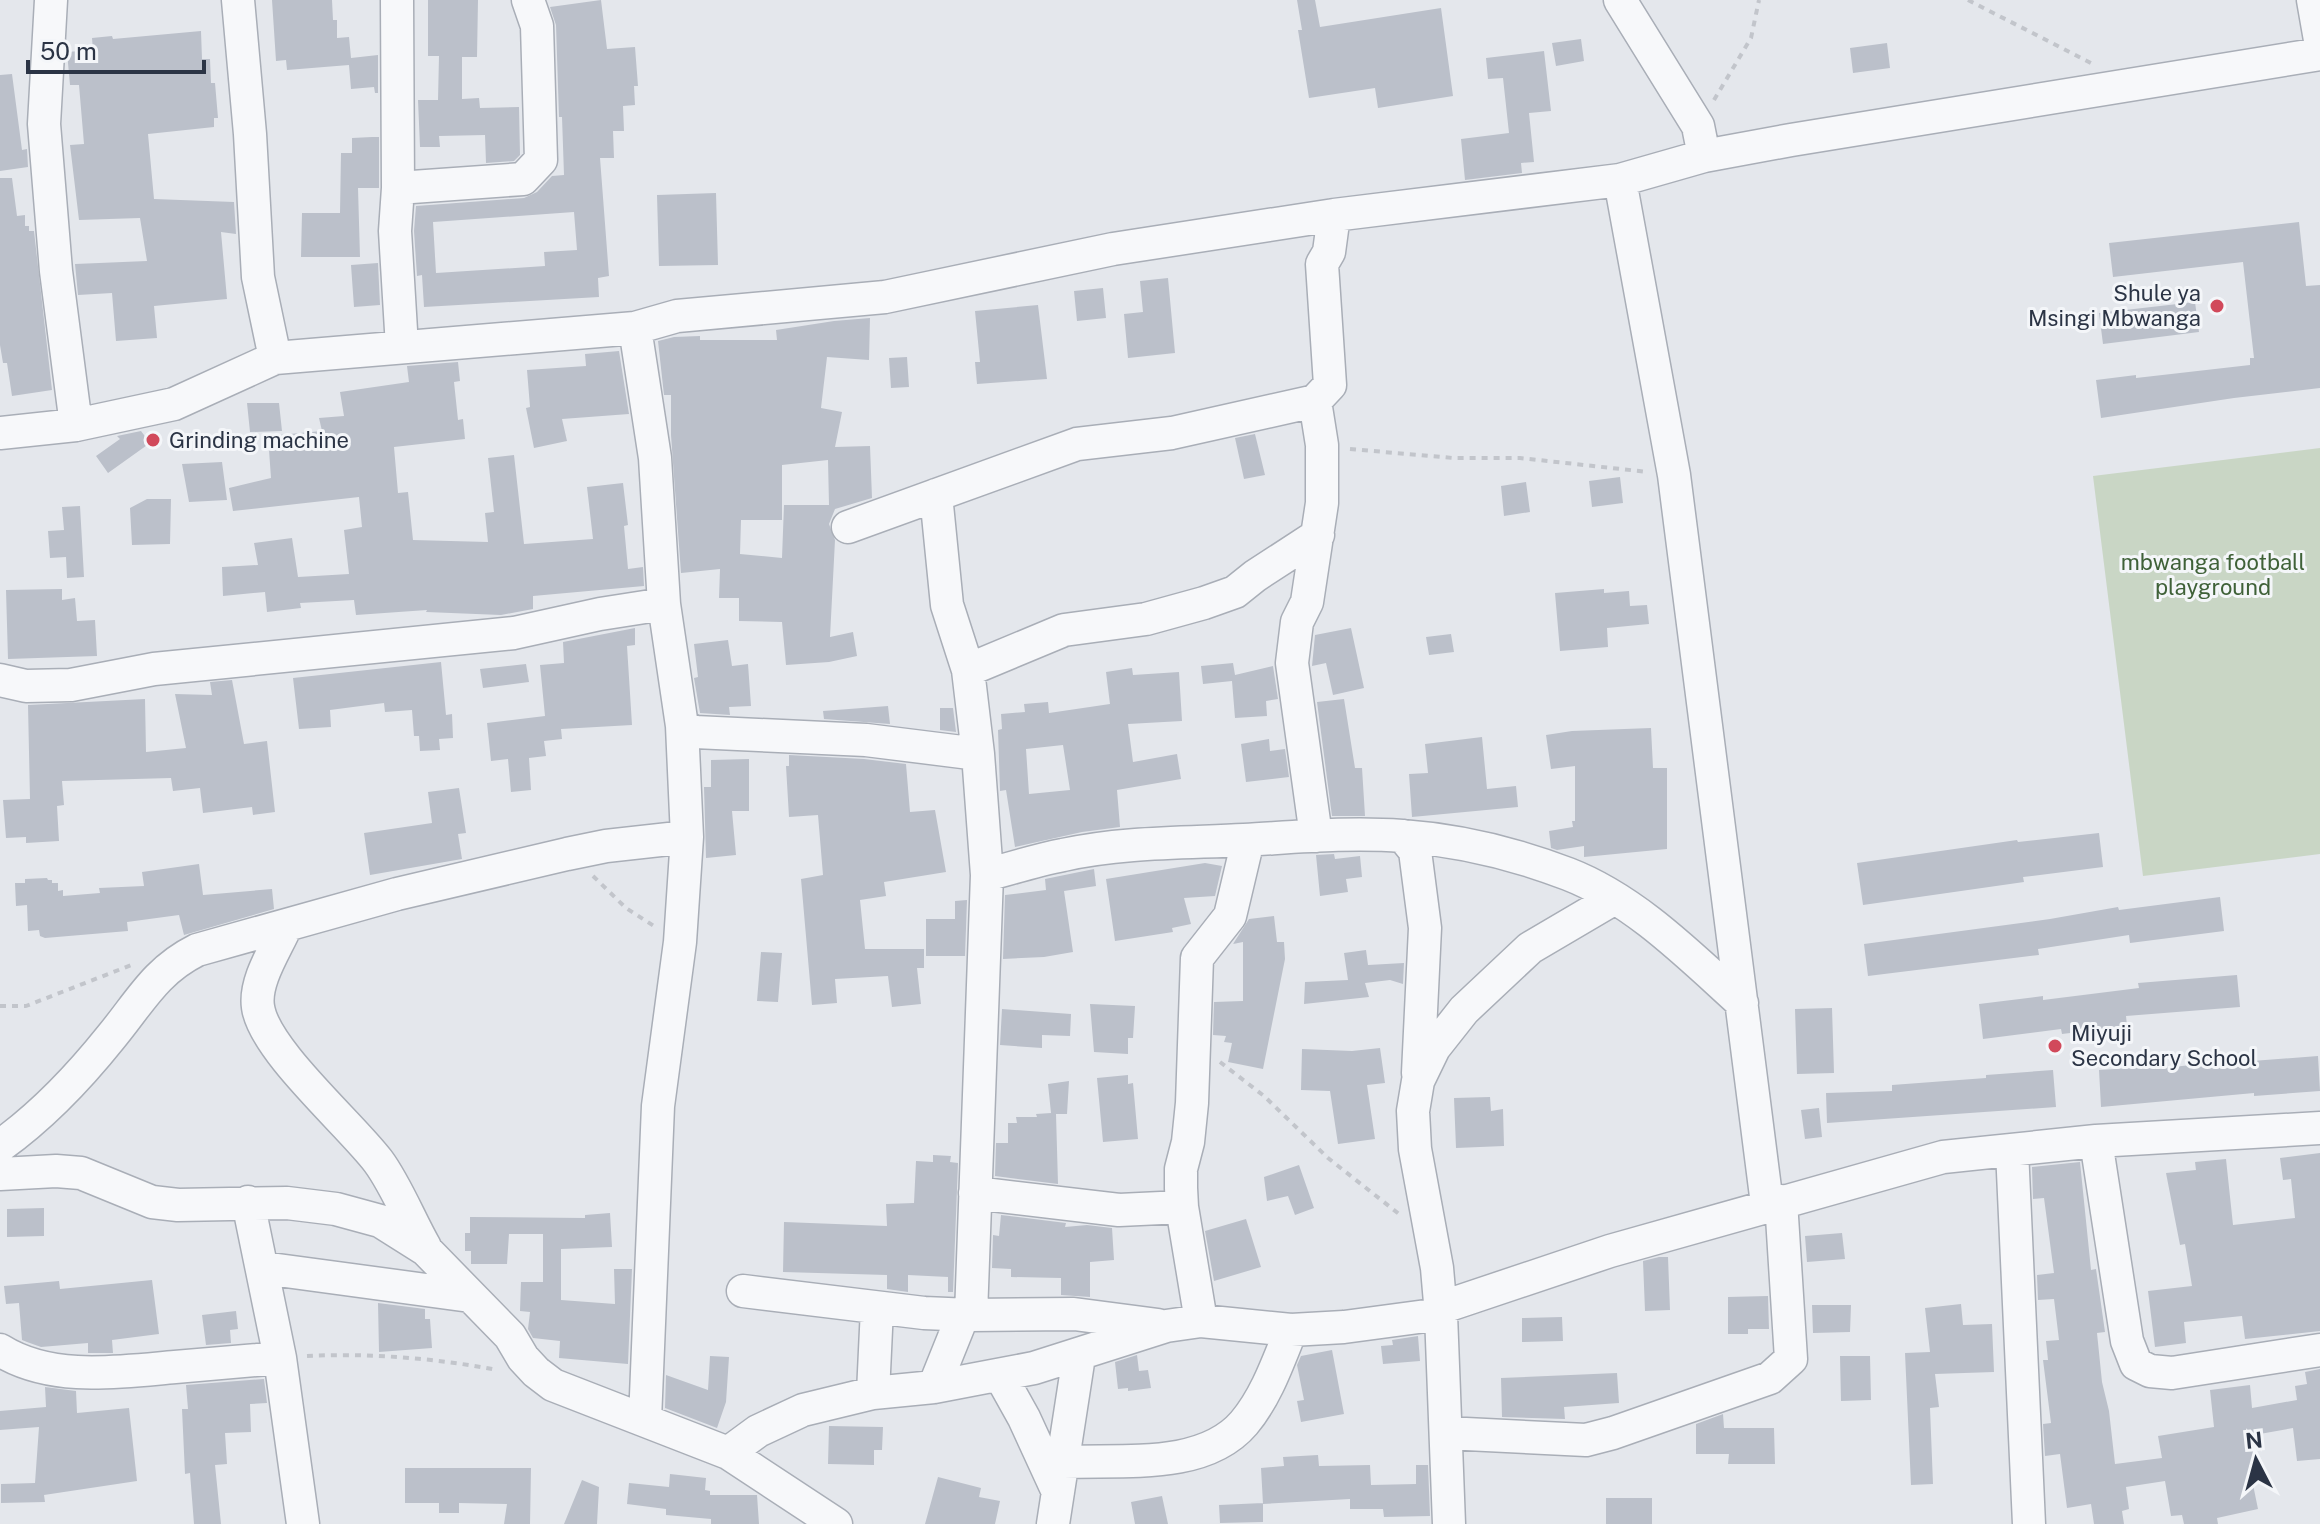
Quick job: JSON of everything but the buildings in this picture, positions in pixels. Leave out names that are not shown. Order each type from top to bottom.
[{"type":"street","points":[[51,0],[44,124],[56,271],[76,425]]},
{"type":"street","points":[[238,0],[258,277],[275,358]]},
{"type":"street","points":[[397,0],[398,188],[395,231],[402,347]]},
{"type":"street","points":[[398,188],[523,179],[541,160],[537,26],[528,0]]},
{"type":"street","points":[[1620,0],[1701,141]]},
{"type":"street","points":[[2313,0],[2320,40]]},
{"type":"street","points":[[0,433],[76,425],[174,404],[275,358],[635,328],[677,316],[885,297],[1113,249],[1334,215],[1620,180],[1701,141],[2099,89],[2320,54]]},
{"type":"street","points":[[1446,1433],[1586,1440],[1770,1378],[1791,1359],[1774,1203],[1742,1003],[1674,475],[1620,180]]},
{"type":"street","points":[[848,527],[1077,444],[1172,433],[1315,401],[1330,385],[1322,264],[1329,252],[1334,215]]},
{"type":"street","points":[[635,328],[655,458],[664,604],[682,726],[687,837],[680,942],[658,1106],[645,1420]]},
{"type":"street","points":[[1315,401],[1322,445],[1322,503],[1307,602],[1297,622],[1292,663],[1316,836]]},
{"type":"street","points":[[934,1387],[967,1315],[975,1193],[987,875],[968,670],[947,605],[936,495]]},
{"type":"street","points":[[968,670],[1064,630],[1146,619],[1235,592],[1318,535]]},
{"type":"street","points":[[0,680],[26,686],[71,685],[154,669],[514,633],[664,604]]},
{"type":"street","points":[[682,726],[695,732],[866,740],[978,754]]},
{"type":"street","points":[[987,875],[1065,854],[1145,845],[1316,836],[1403,836],[1494,851],[1568,874],[1615,898],[1694,960],[1742,1003]]},
{"type":"street","points":[[1403,836],[1415,851],[1425,928],[1418,1081],[1413,1111],[1415,1149],[1440,1311],[1449,1524]]},
{"type":"street","points":[[0,1146],[20,1131],[85,1068],[153,982],[175,961],[224,941],[397,894],[606,846],[687,837]]},
{"type":"street","points":[[1201,1321],[1182,1207],[1181,1169],[1188,1142],[1192,1103],[1197,958],[1230,916],[1248,840]]},
{"type":"street","points":[[1418,1081],[1434,1048],[1464,1010],[1530,948],[1615,898]]},
{"type":"street","points":[[286,926],[258,994],[258,1009],[265,1026],[283,1054],[380,1162],[426,1250]]},
{"type":"street","points":[[728,1453],[758,1431],[803,1410],[873,1393],[934,1387],[1000,1375],[1079,1356],[1166,1326],[1201,1321],[1291,1330],[1344,1327],[1440,1311],[1610,1251],[1943,1157],[2096,1141],[2320,1128]]},
{"type":"street","points":[[2096,1141],[2127,1341],[2136,1364],[2150,1371],[2172,1373],[2320,1350]]},
{"type":"street","points":[[2012,1150],[2029,1524]]},
{"type":"street","points":[[0,1174],[81,1173],[152,1202],[178,1205],[248,1202],[307,1205],[380,1221],[426,1250],[510,1336],[536,1372],[553,1385],[728,1453],[836,1524]]},
{"type":"street","points":[[975,1193],[1119,1210],[1182,1207]]},
{"type":"street","points":[[248,1202],[280,1358],[303,1524]]},
{"type":"street","points":[[263,1268],[470,1296]]},
{"type":"street","points":[[743,1291],[877,1308],[967,1315],[1074,1314],[1166,1326]]},
{"type":"street","points":[[873,1393],[877,1308]]},
{"type":"street","points":[[1061,1477],[1176,1458],[1203,1452],[1221,1442],[1243,1424],[1259,1399],[1291,1330]]},
{"type":"street","points":[[0,1350],[18,1361],[58,1370],[103,1374],[280,1358]]},
{"type":"street","points":[[1053,1524],[1079,1356]]},
{"type":"street","points":[[1000,1375],[1061,1477]]},
{"type":"path","points":[[1701,141],[1751,38],[1759,0]]},
{"type":"path","points":[[1968,0],[2106,70],[2099,89]]},
{"type":"path","points":[[1322,445],[1453,458],[1520,458],[1674,475]]},
{"type":"path","points":[[567,854],[630,911],[680,942]]},
{"type":"path","points":[[0,1006],[26,1006],[139,962],[156,959],[175,961]]},
{"type":"path","points":[[1195,1039],[1214,1058],[1264,1096],[1328,1158],[1431,1237]]},
{"type":"path","points":[[280,1358],[385,1358],[536,1372]]},
{"type":"green space","name":"mbwanga football playground","points":[[2320,448],[2320,854],[2143,876],[2093,476]]},
{"type":"place","name":"Shule ya Msingi Mbwanga","points":[[2217,306]]},
{"type":"place","name":"Grinding machine","points":[[153,440]]},
{"type":"place","name":"Miyuji Secondary School","points":[[2055,1046]]}]
